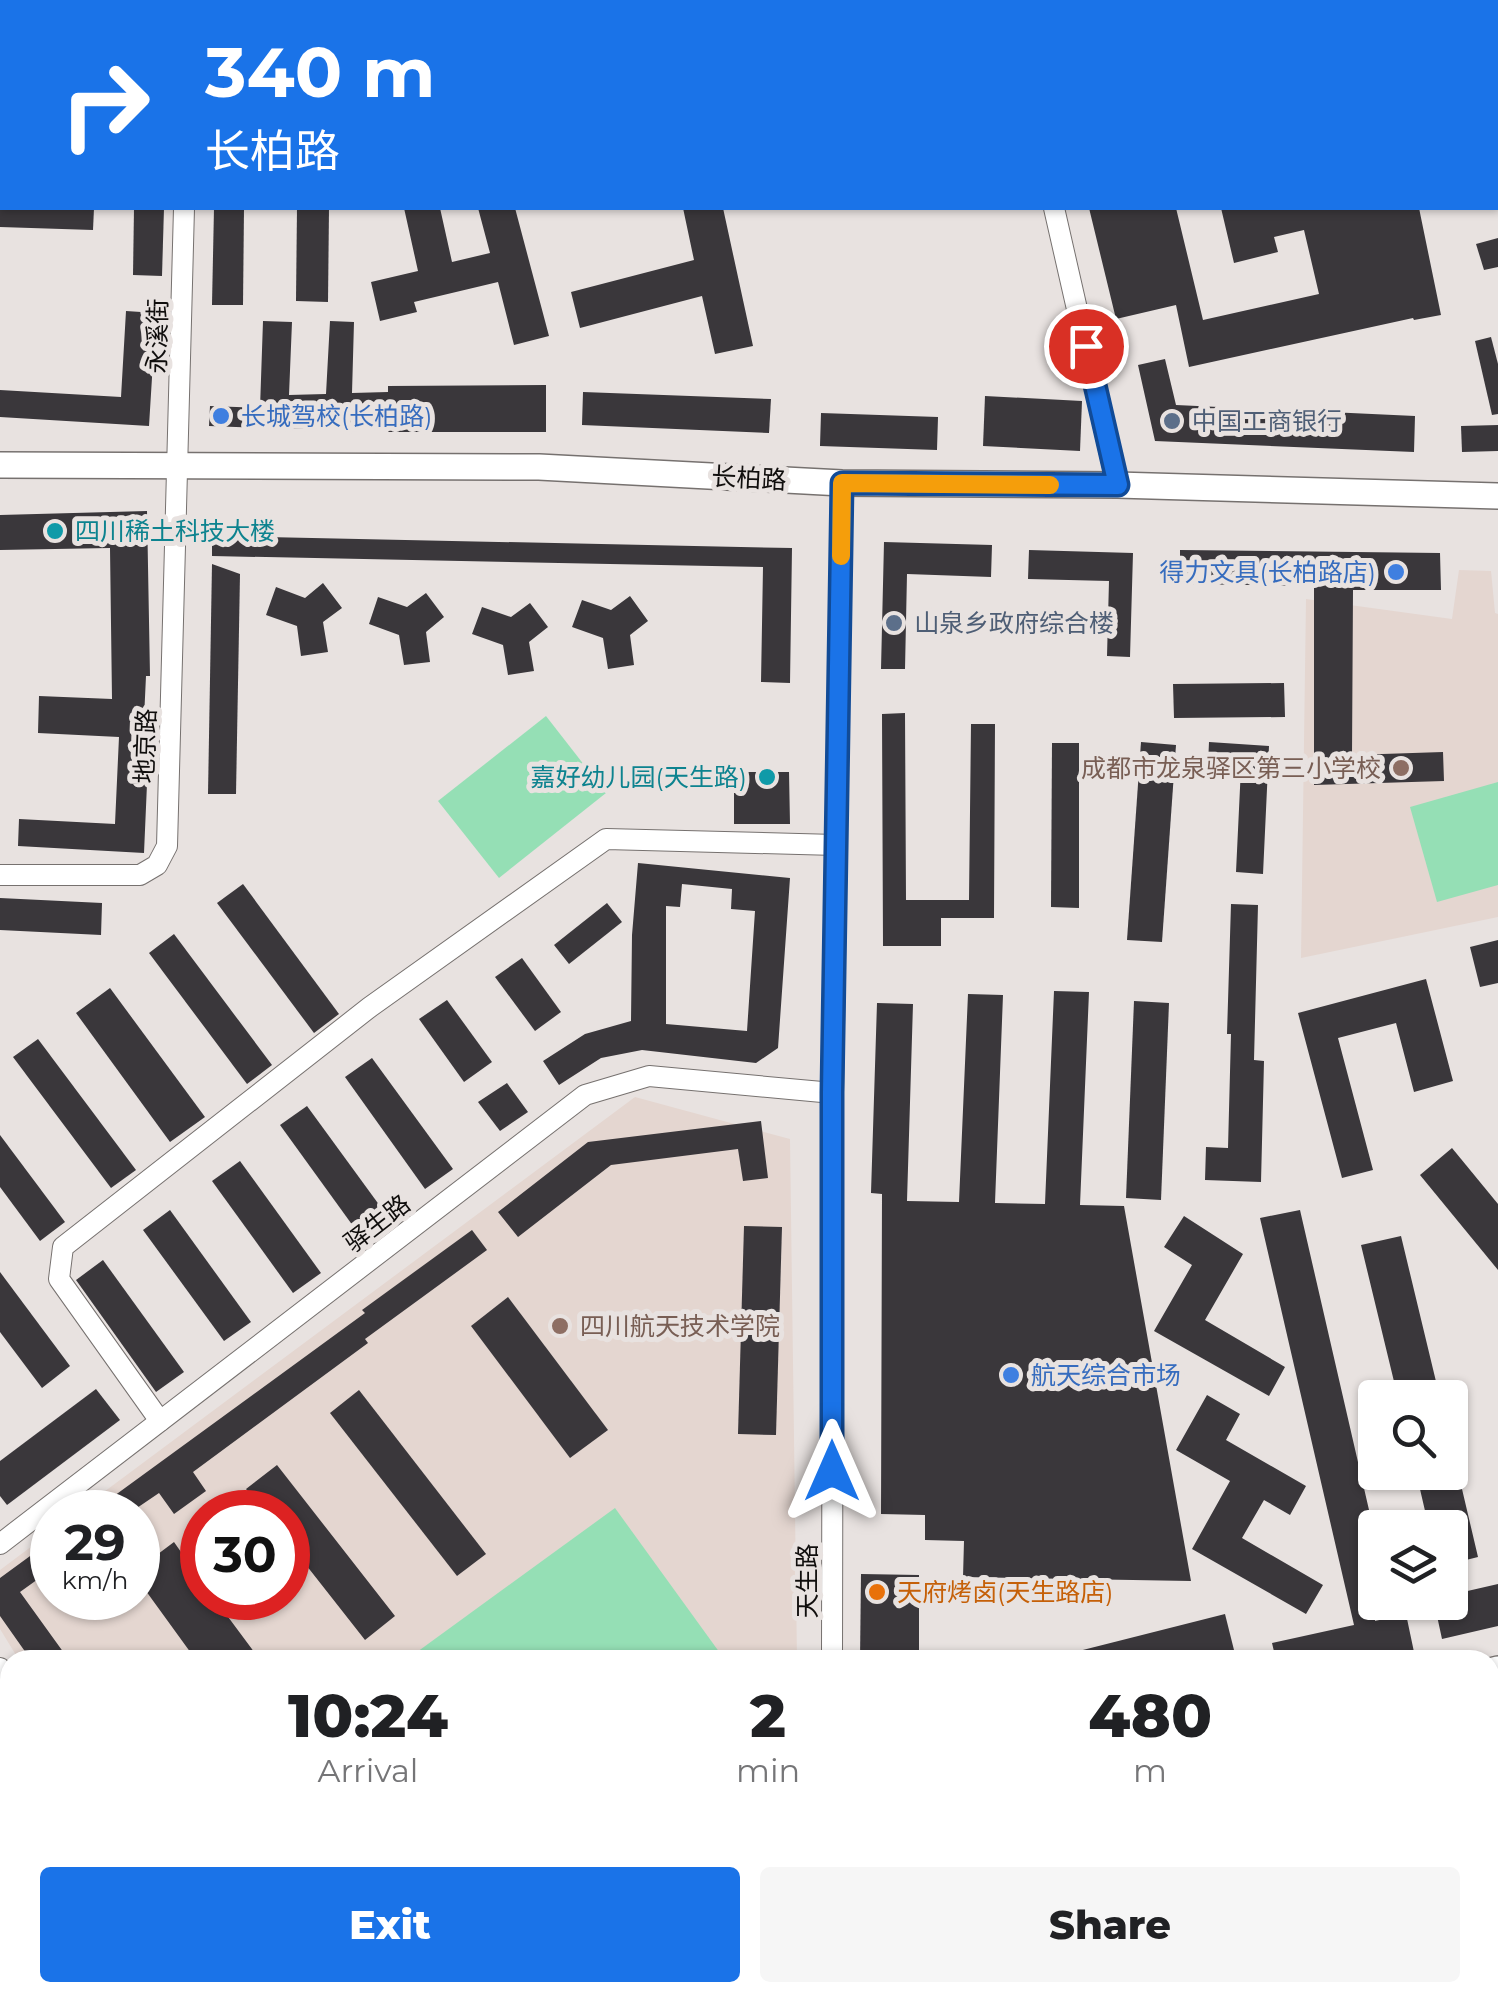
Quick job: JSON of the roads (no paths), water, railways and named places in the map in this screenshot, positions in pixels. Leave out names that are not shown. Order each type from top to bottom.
[{"type":"street","name":"永溪街","points":[[179,466],[184,210]]},
{"type":"street","points":[[1054,210],[1118,485]]},
{"type":"street","name":"长柏路","points":[[0,464],[539,468],[842,483],[1118,485],[1498,496]]},
{"type":"street","name":"地京路","points":[[0,875],[140,874],[157,865],[167,846],[179,466]]},
{"type":"street","name":"天生路","points":[[832,1650],[832,1092],[842,483]]},
{"type":"street","points":[[160,1421],[59,1279],[64,1247],[370,1007],[606,839],[836,845]]},
{"type":"street","name":"驿生路","points":[[0,1544],[585,1095],[650,1076],[832,1092]]},
{"type":"place","name":"长城驾校(长柏路)","points":[[221,416]]},
{"type":"place","name":"中国工商银行","points":[[1172,421]]},
{"type":"place","name":"四川稀土科技大楼","points":[[55,531]]},
{"type":"place","name":"得力文具(长柏路店)","points":[[1396,572]]},
{"type":"place","name":"山泉乡政府综合楼","points":[[894,623]]},
{"type":"place","name":"成都市龙泉驿区第三小学校","points":[[1401,768]]},
{"type":"place","name":"嘉好幼儿园(天生路)","points":[[767,777]]},
{"type":"place","name":"四川航天技术学院","points":[[560,1326]]},
{"type":"place","name":"航天综合市场","points":[[1011,1375]]},
{"type":"place","name":"天府烤卤(天生路店)","points":[[877,1592]]}]
